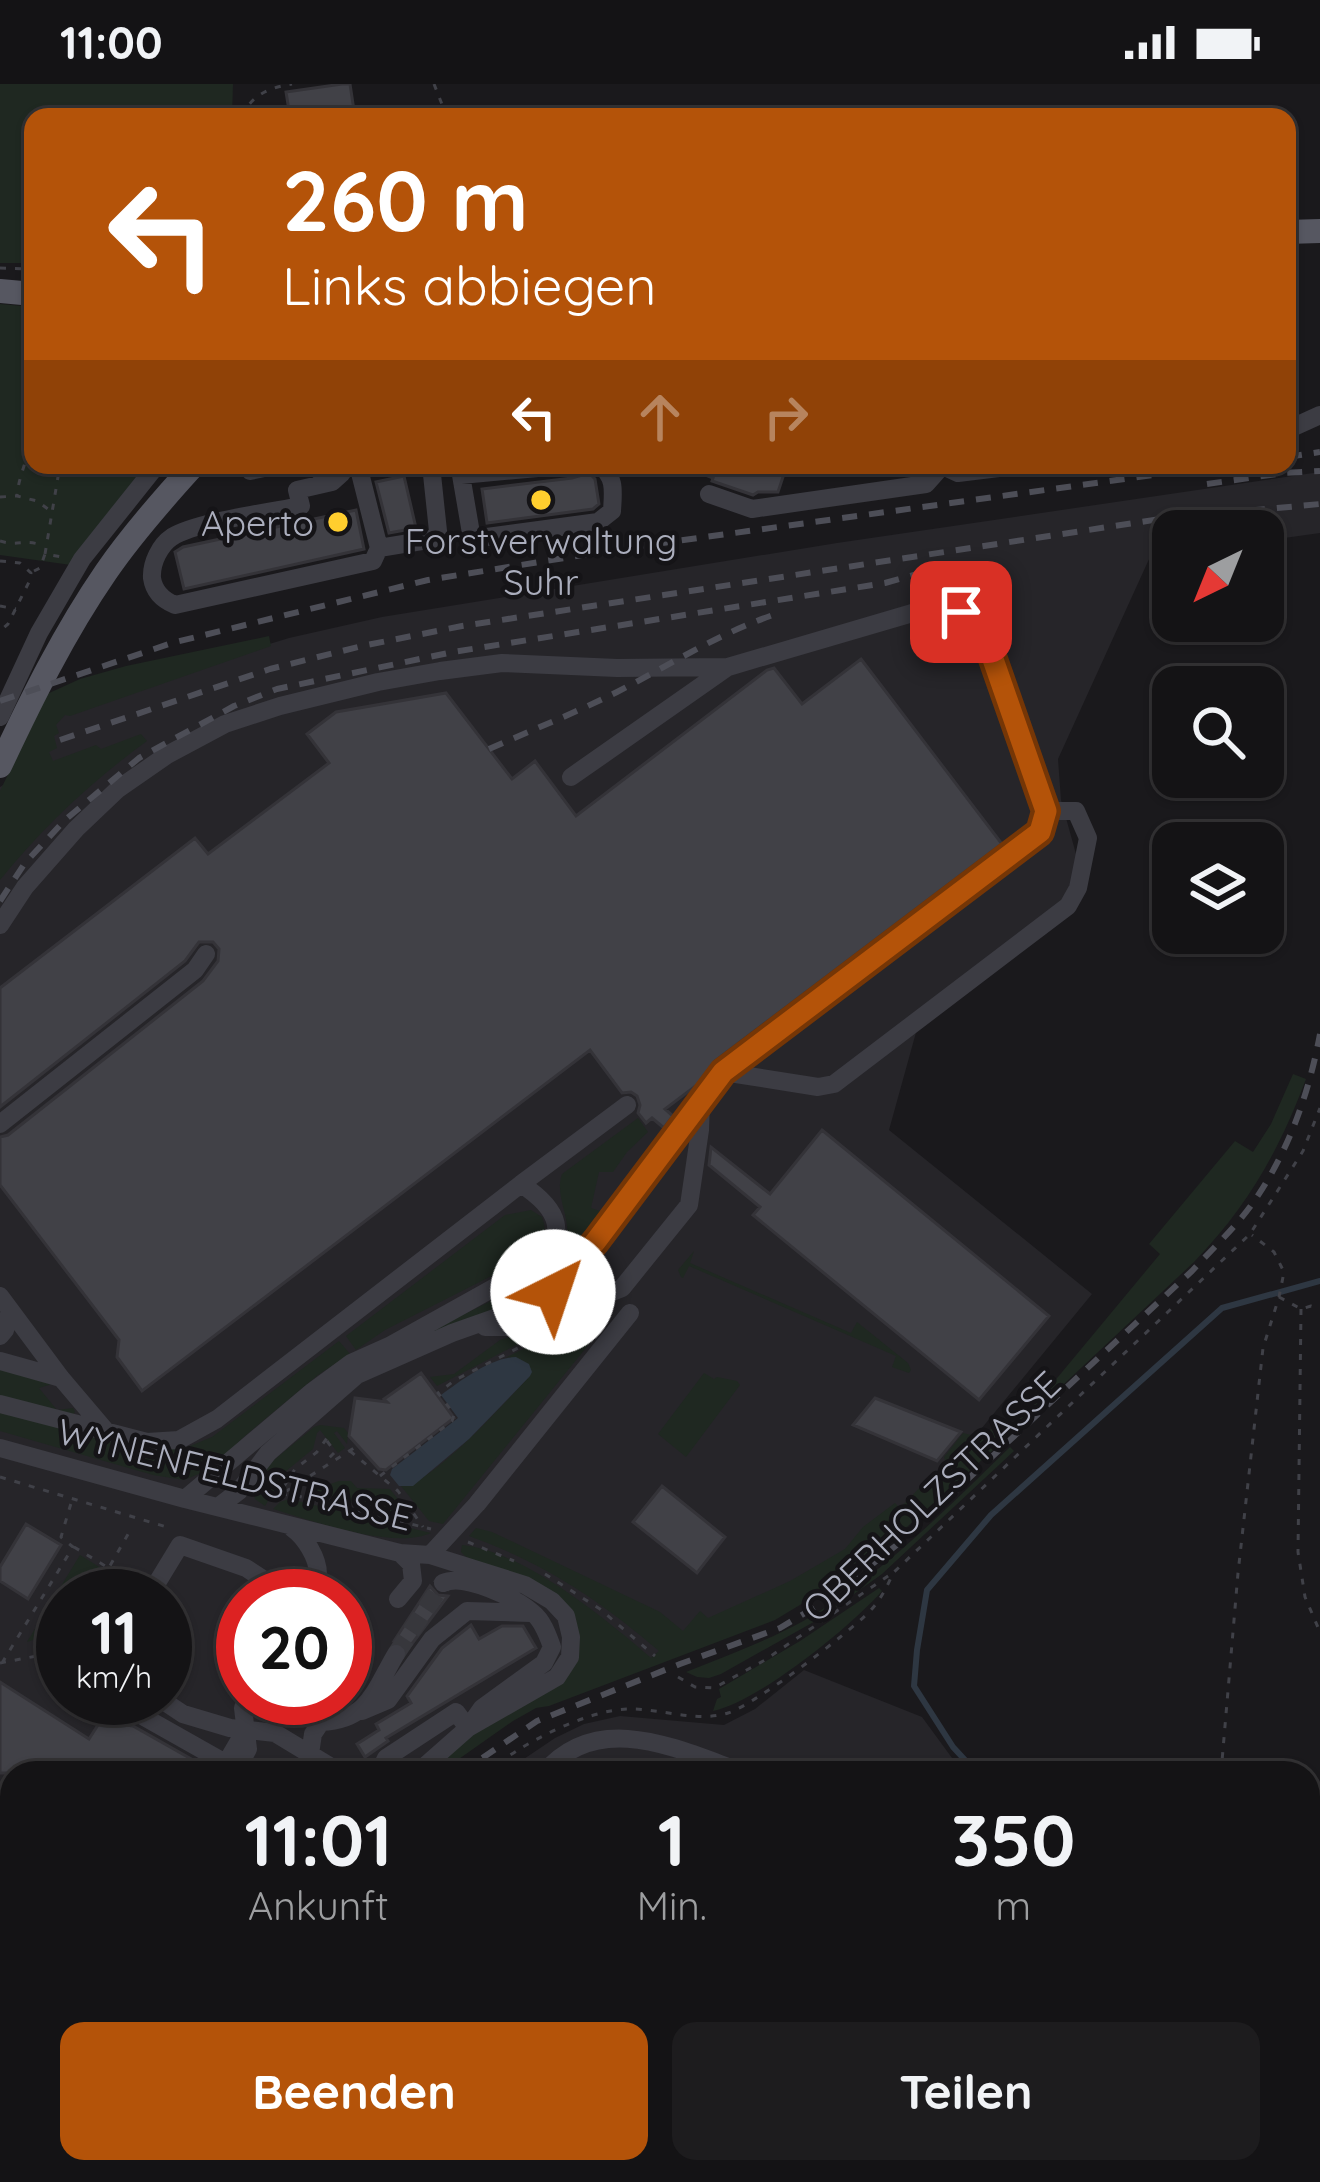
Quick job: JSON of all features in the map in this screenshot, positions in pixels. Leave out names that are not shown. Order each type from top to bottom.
[{"type":"main road","points":[[0,766],[32,699],[106,572],[186,474]]},
{"type":"street","points":[[0,716],[39,633],[82,559],[150,474]]},
{"type":"street","points":[[337,474],[297,490],[301,506],[169,539],[155,558],[152,575],[163,600],[175,605],[373,561],[379,548],[360,474]]},
{"type":"street","points":[[379,548],[434,539],[438,531],[432,474]]},
{"type":"street","points":[[468,474],[461,476],[472,539],[598,522],[611,512],[614,488],[609,474]]},
{"type":"street","points":[[709,494],[752,509],[926,484],[934,474]]},
{"type":"street","points":[[0,926],[25,887],[118,789],[167,754],[225,724],[324,694],[440,670],[502,664],[728,667],[926,609],[961,612],[978,625],[998,674],[1046,811],[1040,832],[723,1072],[553,1292],[469,1328],[421,1338],[352,1363],[239,1491],[218,1507]]},
{"type":"street","points":[[571,777],[728,667]]},
{"type":"street","points":[[723,1072],[818,1088],[834,1084],[1068,906],[1078,888],[1088,838],[1076,811],[1046,811]]},
{"type":"street","points":[[0,1124],[195,970],[206,954]]},
{"type":"street","points":[[469,1328],[520,1327],[622,1288],[689,1205],[701,1102]]},
{"type":"street","points":[[0,1404],[147,1442],[179,1440],[217,1418],[627,1105]]},
{"type":"street","points":[[421,1338],[531,1267],[555,1243],[551,1210],[521,1184]]},
{"type":"street","points":[[5,1303],[106,1431]]},
{"type":"street","points":[[0,1336],[5,1330],[5,1303]]},
{"type":"street","name":"WYNENFELDSTRASSE","points":[[0,1448],[218,1507],[277,1514],[400,1553],[430,1555],[630,1313]]},
{"type":"street","points":[[0,1361],[61,1378]]},
{"type":"street","points":[[185,1499],[325,1392]]},
{"type":"street","points":[[277,1514],[302,1535],[317,1569]]},
{"type":"street","points":[[162,1569],[178,1538],[248,1569]]},
{"type":"street","points":[[398,1599],[412,1581],[411,1564],[400,1553]]},
{"type":"street","points":[[430,1555],[525,1585],[551,1600],[566,1616],[571,1637],[570,1658],[557,1677],[468,1728],[430,1761]]},
{"type":"street","points":[[443,1582],[458,1578],[483,1585],[535,1613],[552,1647],[544,1663],[482,1708],[468,1728]]},
{"type":"street","points":[[372,1707],[388,1700],[432,1640],[467,1611],[535,1613]]},
{"type":"street","points":[[372,1695],[397,1654]]},
{"type":"street","points":[[388,1761],[456,1712],[468,1728]]},
{"type":"street","points":[[192,1717],[230,1728],[275,1732],[321,1761]]},
{"type":"street","points":[[158,1725],[222,1761],[230,1758],[246,1729]]},
{"type":"street","points":[[242,1761],[248,1749],[245,1725]]},
{"type":"street","points":[[310,1754],[319,1725]]},
{"type":"street","points":[[555,1761],[606,1738],[652,1741],[710,1761]]},
{"type":"path","points":[[246,108],[271,87],[292,84]]},
{"type":"path","points":[[17,496],[24,470]]},
{"type":"path","points":[[31,573],[40,568],[45,554],[58,474]]},
{"type":"path","points":[[0,497],[38,501],[52,512]]},
{"type":"path","points":[[0,541],[29,540],[46,547]]},
{"type":"path","points":[[45,554],[82,559]]},
{"type":"path","points":[[0,561],[20,563],[31,573]]},
{"type":"path","points":[[0,631],[8,625],[31,573]]},
{"type":"path","points":[[0,607],[16,609]]},
{"type":"path","name":"OBERHOLZSTRASSE","points":[[503,1761],[589,1715],[626,1709],[706,1717],[727,1714],[747,1704],[868,1612],[893,1573],[1250,1234],[1303,1151],[1320,1108]]},
{"type":"path","points":[[1222,1761],[1263,1348],[1284,1272],[1274,1252],[1250,1234]]},
{"type":"path","points":[[1280,1297],[1301,1310]]},
{"type":"path","points":[[1301,1310],[1320,1309]]},
{"type":"path","points":[[1301,1310],[1298,1552],[1305,1597],[1320,1632]]},
{"type":"path","points":[[380,1476],[452,1421],[454,1414],[438,1393],[527,1343]]},
{"type":"path","points":[[277,1514],[281,1494],[295,1469],[327,1439],[335,1452],[328,1462]]},
{"type":"path","points":[[281,1494],[357,1446]]},
{"type":"path","points":[[350,1451],[398,1491],[423,1527]]},
{"type":"path","points":[[0,1477],[178,1538]]},
{"type":"path","points":[[281,1494],[450,1534]]},
{"type":"path","points":[[72,1498],[61,1537],[109,1568],[131,1529]]},
{"type":"path","points":[[1,1663],[73,1546]]},
{"type":"path","points":[[678,1677],[695,1687],[714,1688],[765,1660],[893,1573]]},
{"type":"path","points":[[1,1663],[36,1656]]},
{"type":"shaded area","points":[[0,84],[233,84],[232,108],[24,108],[24,263],[0,263]]},
{"type":"shaded area","points":[[0,304],[24,306],[24,474],[144,474],[71,565],[0,555]]},
{"type":"shaded area","points":[[1320,472],[1320,533],[1284,538],[1284,510],[1152,510],[1152,557],[1058,759],[1061,800],[1081,872],[1067,901],[920,1018],[889,1130],[1092,1294],[890,1540],[707,1645],[626,1666],[522,1714],[454,1761],[0,1761],[0,787],[19,775],[41,721],[289,638],[382,617],[837,543]]},
{"type":"shaded area","points":[[269,636],[271,646],[65,715],[56,725],[57,748],[49,752],[53,761],[141,734],[147,741],[69,806],[0,880],[0,791],[47,694],[126,666]]},
{"type":"shaded area","points":[[1293,1074],[1306,1079],[1260,1176],[1194,1262],[1002,1442],[843,1579],[775,1620],[536,1708],[456,1761],[435,1761],[555,1685],[572,1618],[465,1556],[462,1545],[486,1550],[536,1573],[587,1606],[651,1658],[659,1651],[569,1584],[469,1536],[476,1528],[660,1612],[683,1631],[700,1611],[708,1618],[790,1581],[845,1549],[863,1527],[895,1503],[900,1508],[928,1479],[934,1480],[947,1467],[944,1457],[963,1433],[983,1438],[991,1429],[1000,1438],[1038,1401],[1160,1254],[1149,1244],[1235,1141],[1253,1152]]},
{"type":"shaded area","points":[[638,1118],[648,1132],[613,1172],[599,1172],[591,1208],[600,1211],[598,1222],[549,1283],[437,1333],[432,1330],[508,1292],[559,1253],[567,1232],[562,1174]]},
{"type":"shaded area","points":[[531,1210],[542,1217],[544,1235],[527,1258],[385,1330],[356,1350],[346,1336],[505,1215]]},
{"type":"shaded area","points":[[694,1251],[690,1263],[851,1333],[857,1322],[908,1363],[911,1370],[892,1367],[896,1356],[689,1266],[681,1277],[678,1270]]},
{"type":"shaded area","points":[[604,1318],[607,1322],[443,1524],[429,1521],[401,1486],[449,1458],[530,1376],[510,1357],[505,1358]]},
{"type":"shaded area","points":[[547,1325],[550,1332],[437,1386],[430,1377],[454,1374],[500,1340]]},
{"type":"shaded area","points":[[339,1341],[350,1354],[318,1375],[211,1469],[184,1480],[0,1431],[0,1410],[140,1449],[185,1448],[212,1437]]},
{"type":"shaded area","points":[[0,1369],[52,1384],[39,1388],[57,1410],[73,1408],[75,1412],[71,1417],[0,1396]]},
{"type":"shaded area","points":[[704,1373],[740,1385],[686,1457],[658,1434]]},
{"type":"shaded area","points":[[320,1425],[344,1428],[347,1444],[334,1433],[345,1448],[338,1453],[320,1430],[313,1449],[285,1472],[265,1506],[255,1499],[251,1486],[257,1474]]},
{"type":"shaded area","points":[[1010,1447],[1014,1451],[882,1574],[819,1619],[721,1674],[709,1678],[686,1672],[776,1635],[861,1583]]},
{"type":"shaded area","points":[[351,1481],[357,1488],[390,1489],[408,1518],[310,1491]]},
{"type":"shaded area","points":[[289,1499],[431,1533],[375,1536],[273,1509]]},
{"type":"shaded area","points":[[80,1555],[101,1568],[100,1569],[71,1569]]},
{"type":"shaded area","points":[[879,1588],[882,1591],[868,1606],[803,1661],[754,1693],[713,1711],[721,1697],[719,1689]]},
{"type":"shaded area","points":[[804,1670],[922,1717],[954,1761],[521,1761],[584,1724],[620,1716],[724,1725],[755,1709]]},
{"type":"water","points":[[516,1357],[529,1364],[530,1376],[469,1439],[413,1486],[399,1486],[390,1475],[392,1469],[458,1418],[441,1395],[486,1366]]},
{"type":"building","points":[[350,84],[354,108],[289,108],[286,92]]},
{"type":"building","name":"Forstverwaltung Suhr","points":[[590,474],[599,504],[593,509],[487,523],[482,489]]},
{"type":"building","points":[[703,474],[784,474],[778,492],[753,495]]},
{"type":"building","points":[[404,476],[416,528],[389,533],[376,482]]},
{"type":"building","points":[[356,510],[364,549],[184,589],[175,552],[183,547]]},
{"type":"building","points":[[861,659],[1002,844],[715,1061],[697,1085],[665,1109],[673,1116],[664,1128],[652,1118],[646,1123],[638,1113],[637,1096],[622,1093],[590,1050],[142,1391],[117,1357],[119,1340],[0,1185],[0,1137],[203,981],[218,961],[219,949],[213,942],[199,942],[185,961],[0,1107],[0,988],[195,838],[208,854],[329,763],[307,734],[336,712],[446,693],[512,779],[535,761],[576,816],[767,670],[774,668],[802,704]]},
{"type":"building","points":[[822,1130],[1049,1316],[979,1400],[753,1215],[760,1207],[709,1165],[711,1147],[770,1194]]},
{"type":"building","points":[[421,1373],[454,1418],[386,1470],[379,1469],[349,1436],[355,1398],[387,1402],[384,1399]]},
{"type":"building","points":[[875,1398],[961,1432],[937,1461],[853,1425]]},
{"type":"building","points":[[662,1486],[725,1537],[697,1573],[633,1522]]},
{"type":"building","points":[[26,1524],[61,1545],[46,1569],[36,1569],[36,1586],[28,1599],[0,1581],[0,1567]]},
{"type":"building","points":[[430,1586],[438,1595],[448,1596],[408,1649],[394,1641]]},
{"type":"building","points":[[471,1625],[479,1639],[502,1626],[523,1626],[536,1648],[386,1738],[365,1757],[357,1744],[379,1730],[376,1724],[411,1703],[407,1696],[442,1648]]},
{"type":"building","points":[[0,1682],[36,1705],[36,1725],[67,1725],[89,1739],[98,1725],[133,1726],[195,1761],[0,1761]]},
{"type":"waterway","points":[[966,1761],[914,1686],[927,1590],[991,1515],[1222,1308],[1320,1281]]},
{"type":"tunnel","points":[[396,1654],[443,1583]]},
{"type":"railway","points":[[1296,456],[1320,452]]},
{"type":"railway","points":[[1296,472],[1320,471]]},
{"type":"railway","points":[[0,701],[172,643],[428,580],[1161,474]]},
{"type":"railway","points":[[1207,484],[1277,474]]},
{"type":"railway","points":[[60,740],[270,669],[462,626],[1160,519],[1320,504]]},
{"type":"railway","points":[[0,901],[25,863],[65,820],[139,758],[234,706],[277,689],[453,652],[885,583],[942,567]]},
{"type":"railway","points":[[489,749],[776,614]]},
{"type":"railway","points":[[478,1761],[537,1721],[780,1628],[825,1601],[898,1544],[1192,1271],[1241,1219],[1288,1141],[1320,1034]]},
{"type":"place","name":"Forstverwaltung Suhr","points":[[541,500]]},
{"type":"place","name":"Aperto","points":[[338,522]]},
{"type":"route","points":[[553,1292],[723,1072],[1040,832],[1046,811],[987,642],[978,625],[961,612]]}]
